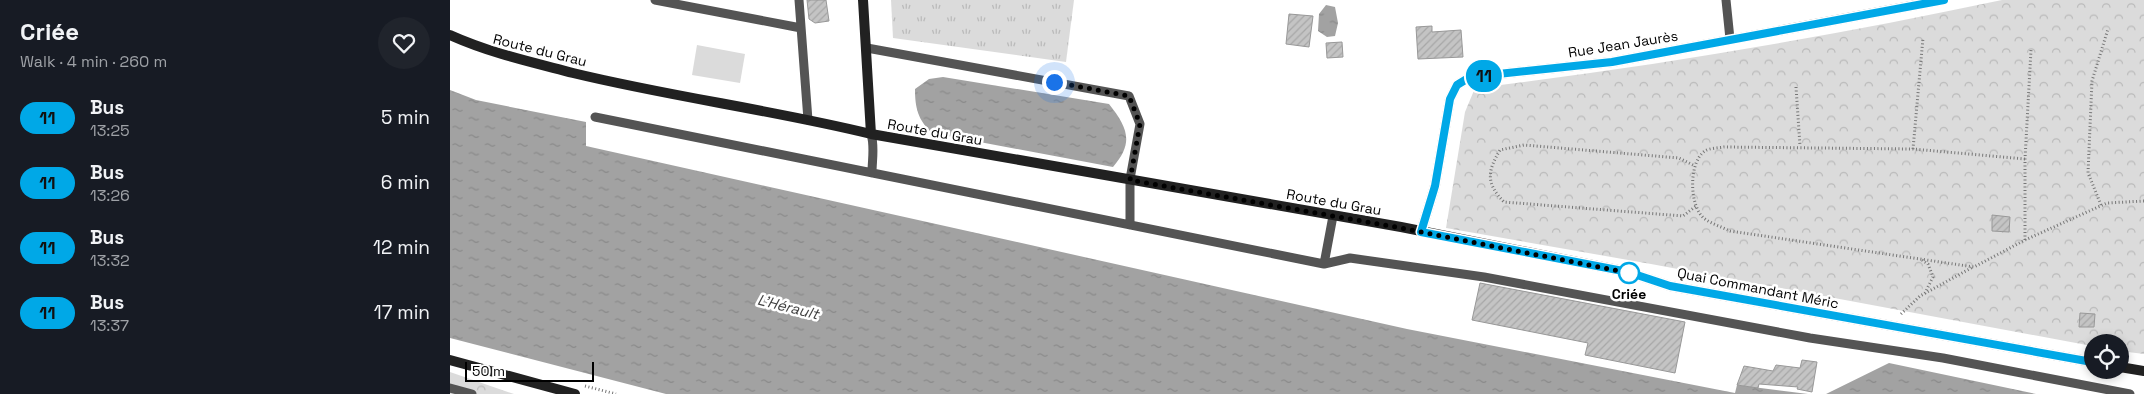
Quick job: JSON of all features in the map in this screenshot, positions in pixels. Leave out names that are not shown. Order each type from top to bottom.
[{"type":"street","points":[[863,0],[871,134]]},
{"type":"street","name":"Rue Jean Jaurès","points":[[1421,232],[1435,186],[1450,99],[1457,85],[1470,77],[1612,62],[1943,0]]},
{"type":"street","name":"Route du Grau","points":[[450,35],[492,53],[598,79],[871,134],[1421,232]]},
{"type":"street","name":"Quai Commandant Méric","points":[[1421,232],[1628,272],[1670,286],[2084,361]]},
{"type":"street","points":[[450,360],[574,394]]},
{"type":"street","points":[[2129,368],[2144,371]]},
{"type":"lane","points":[[655,0],[801,28]]},
{"type":"lane","points":[[799,0],[808,120]]},
{"type":"lane","points":[[1726,0],[1730,39]]},
{"type":"lane","points":[[867,48],[1129,96],[1140,124],[1130,180],[1130,225]]},
{"type":"lane","points":[[595,117],[1324,264],[1350,258],[1484,277],[1810,338],[1943,358],[2130,394]]},
{"type":"lane","points":[[871,134],[874,142],[871,154],[872,173]]},
{"type":"lane","points":[[1324,264],[1333,216]]},
{"type":"lane","points":[[450,388],[472,394]]},
{"type":"path","points":[[2101,205],[2088,173],[2092,81],[2108,29]]},
{"type":"path","points":[[1913,149],[1922,38]]},
{"type":"path","points":[[2025,240],[2025,159],[2032,50]]},
{"type":"path","points":[[1796,87],[1800,146]]},
{"type":"path","points":[[1693,165],[1679,158],[1524,145],[1500,150],[1494,161],[1489,178],[1496,194],[1504,202],[1683,216],[1696,206]]},
{"type":"path","points":[[1974,267],[1730,231],[1703,219],[1696,206],[1692,179],[1693,165],[1705,151],[1724,147],[1800,146],[1913,149],[2025,159]]},
{"type":"path","points":[[1896,328],[1899,317],[1906,307],[1924,294],[2025,240],[2107,203],[2144,201]]},
{"type":"path","points":[[1919,259],[1928,264],[1932,277],[1924,294]]},
{"type":"green space","points":[[891,0],[1074,0],[1066,62],[893,38]]},
{"type":"green space","points":[[2002,0],[2144,0],[2144,354],[2129,352],[2129,334],[2084,334],[2084,345],[1446,228],[1465,112],[1475,88],[1673,61],[1871,26]]},
{"type":"green space","points":[[697,45],[745,54],[740,83],[692,75]]},
{"type":"green space","points":[[450,372],[514,394],[450,394]]},
{"type":"water","points":[[1326,5],[1335,7],[1338,23],[1335,36],[1327,37],[1318,31],[1319,14]]},
{"type":"water","points":[[943,77],[1109,104],[1124,128],[1126,143],[1124,150],[1113,167],[932,133],[923,123],[918,113],[915,89],[929,79]]},
{"type":"water","name":"L'Hérault","points":[[450,90],[476,100],[586,122],[586,146],[1407,329],[1735,393],[1737,385],[1808,394],[666,394],[450,338]]},
{"type":"water","points":[[1889,363],[2036,394],[1826,394]]},
{"type":"building","points":[[807,0],[826,0],[829,21],[815,23],[809,19]]},
{"type":"building","points":[[1289,14],[1313,16],[1309,47],[1286,44]]},
{"type":"building","points":[[1432,26],[1432,32],[1461,30],[1463,57],[1418,59],[1416,27]]},
{"type":"building","points":[[1342,42],[1343,57],[1327,58],[1326,43]]},
{"type":"building","points":[[1992,215],[2010,217],[2009,232],[1992,231]]},
{"type":"building","points":[[1480,283],[1685,322],[1675,373],[1585,355],[1588,343],[1472,320]]},
{"type":"building","points":[[2080,313],[2095,314],[2094,327],[2079,327]]},
{"type":"building","points":[[1802,360],[1817,362],[1812,392],[1797,389],[1798,387],[1759,384],[1758,388],[1737,385],[1744,366],[1773,371],[1776,365],[1800,368]]},
{"type":"bus line","name":"11","points":[[1944,0],[1612,62],[1470,77],[1457,85],[1450,99],[1435,186],[1421,232],[1628,272],[1670,286],[2084,361]]},
{"type":"place","name":"Criée","points":[[1629,273]]},
{"type":"route","points":[[1054,82],[1129,96],[1140,124],[1130,180],[1225,195],[1629,273]]}]
